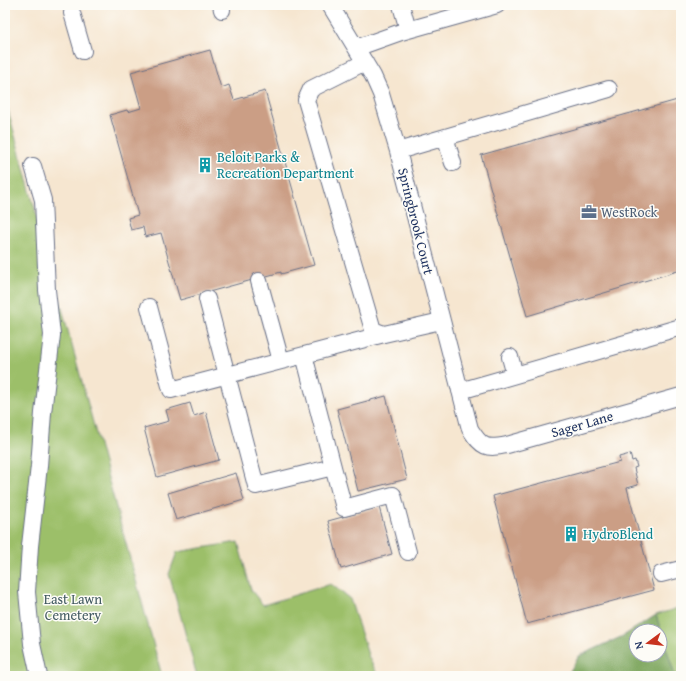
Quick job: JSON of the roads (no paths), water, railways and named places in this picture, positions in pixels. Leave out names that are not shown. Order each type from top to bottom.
[{"type":"street","name":"Springbrook Court","points":[[330,5],[365,62],[381,94],[398,151],[470,429],[482,445]]},
{"type":"street","points":[[402,5],[408,30]]},
{"type":"street","points":[[356,48],[408,30],[497,5]]},
{"type":"street","points":[[72,13],[83,51]]},
{"type":"street","points":[[365,62],[312,89],[306,100],[373,330],[384,334]]},
{"type":"street","points":[[398,151],[609,89]]},
{"type":"street","points":[[445,136],[453,163]]},
{"type":"street","points":[[33,166],[43,200],[52,335],[30,546],[27,592],[32,644],[39,676]]},
{"type":"street","points":[[259,281],[281,361]]},
{"type":"street","points":[[207,299],[256,486],[333,467]]},
{"type":"street","points":[[149,307],[171,390],[384,334],[442,321]]},
{"type":"street","points":[[460,391],[681,327]]},
{"type":"street","points":[[304,355],[344,508],[393,495],[408,552]]},
{"type":"street","points":[[510,357],[515,375]]},
{"type":"street","name":"Sager Lane","points":[[482,445],[496,447],[681,396]]},
{"type":"street","points":[[661,574],[681,569]]},
{"type":"place","name":"Beloit Parks & Recreation Department","points":[[205,165]]},
{"type":"place","name":"WestRock","points":[[589,212]]},
{"type":"place","name":"HydroBlend","points":[[571,534]]},
{"type":"park label","name":"East Lawn Cemetery","points":[[73,608]]}]
